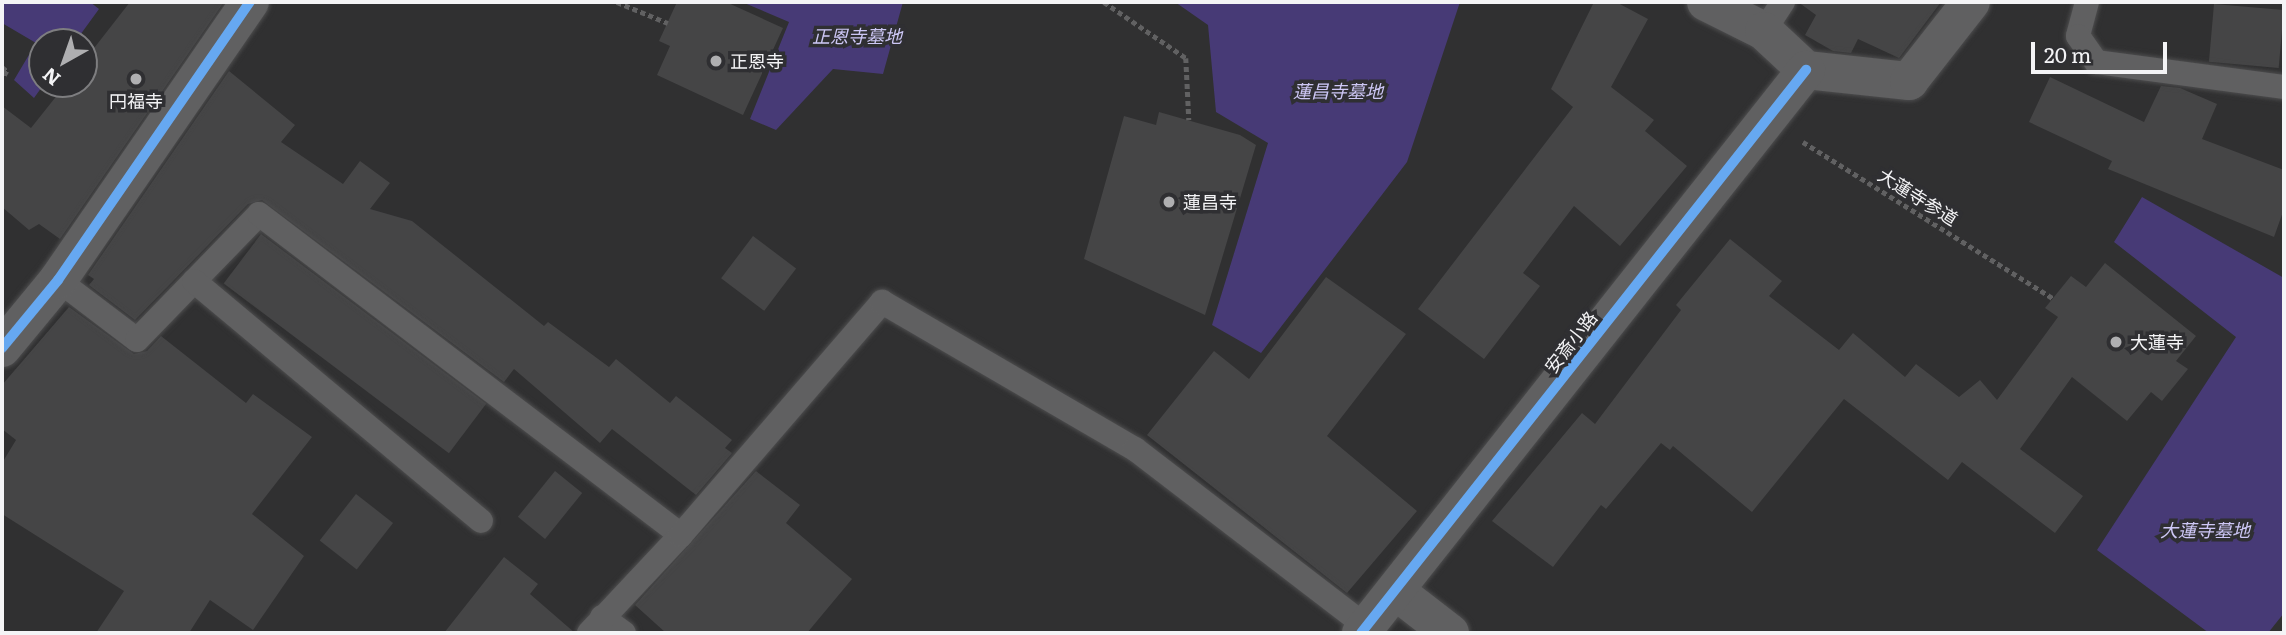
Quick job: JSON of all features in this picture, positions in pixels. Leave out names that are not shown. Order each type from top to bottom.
[{"type":"street","points":[[2,348],[58,280],[250,2]]},
{"type":"street","points":[[1706,2],[1773,16],[1806,70],[1909,81],[1971,2]]},
{"type":"street","name":"安斎小路","points":[[1364,630],[1397,592],[1806,70]]},
{"type":"street","points":[[1397,592],[1450,633]]},
{"type":"lane","points":[[2087,2],[2078,36],[2096,62],[2284,87]]},
{"type":"lane","points":[[58,280],[137,340],[259,214],[681,535]]},
{"type":"lane","points":[[194,281],[481,521]]},
{"type":"lane","points":[[624,633],[595,625],[681,535],[882,302],[1135,449],[1364,630]]},
{"type":"path","points":[[617,2],[668,23]]},
{"type":"path","points":[[1104,2],[1186,58],[1189,120]]},
{"type":"path","points":[[2,67],[8,71],[2,79]]},
{"type":"green space","points":[[2,2],[90,2],[99,9],[85,28],[28,28],[28,38],[2,23]]},
{"type":"green space","name":"正恩寺墓地","points":[[742,2],[903,2],[883,74],[833,69],[776,130],[750,119],[789,22]]},
{"type":"green space","name":"蓮昌寺墓地","points":[[1175,2],[1460,2],[1407,162],[1261,353],[1212,325],[1268,143],[1216,112],[1208,25]]},
{"type":"green space","points":[[28,56],[28,93],[14,80]]},
{"type":"green space","name":"大蓮寺墓地","points":[[2142,197],[2284,278],[2284,613],[2268,633],[2209,633],[2097,550],[2236,337],[2114,242]]},
{"type":"building","points":[[130,2],[224,2],[60,239],[39,224],[29,230],[2,207],[2,106],[31,128],[55,98],[98,98],[98,43]]},
{"type":"building","name":"正恩寺","points":[[677,2],[726,2],[783,28],[743,115],[657,75],[670,46],[659,41]]},
{"type":"building","points":[[1594,2],[1616,2],[1648,19],[1611,87],[1654,120],[1645,131],[1687,166],[1620,246],[1574,206],[1523,273],[1540,286],[1484,359],[1418,309],[1573,107],[1551,89]]},
{"type":"building","points":[[1798,2],[1941,2],[1899,58],[1858,39],[1851,53],[1833,51],[1805,35],[1816,15]]},
{"type":"building","points":[[2214,4],[2284,10],[2279,68],[2209,62]]},
{"type":"building","points":[[229,71],[295,125],[281,142],[343,184],[360,161],[390,183],[370,209],[412,221],[544,326],[548,322],[609,367],[616,359],[670,403],[676,396],[732,440],[725,448],[732,453],[696,495],[612,429],[600,443],[514,369],[504,382],[262,200],[248,204],[135,320],[89,285],[94,279],[88,275]]},
{"type":"building","points":[[2050,77],[2144,122],[2161,86],[2180,88],[2217,104],[2202,139],[2284,170],[2284,209],[2274,237],[2108,169],[2112,161],[2029,122]]},
{"type":"building","name":"蓮昌寺","points":[[1159,112],[1240,135],[1256,145],[1205,315],[1084,259],[1124,116],[1156,125]]},
{"type":"building","points":[[261,234],[486,404],[449,453],[224,284]]},
{"type":"building","points":[[753,236],[796,268],[764,311],[721,278]]},
{"type":"building","points":[[1730,239],[1782,281],[1769,296],[1839,350],[1853,333],[1905,377],[1916,364],[1959,397],[1980,380],[1997,400],[2058,317],[2045,308],[2071,276],[2086,287],[2105,263],[2196,336],[2176,361],[2188,369],[2162,401],[2151,392],[2127,421],[2072,377],[2020,449],[2083,496],[2055,533],[1962,462],[1948,480],[1844,399],[1752,512],[1673,446],[1670,450],[1661,443],[1606,509],[1601,505],[1553,567],[1492,521],[1582,413],[1595,424],[1681,310],[1676,305]]},
{"type":"building","points":[[1326,277],[1406,334],[1327,436],[1417,511],[1347,593],[1147,435],[1214,351],[1249,379]]},
{"type":"building","points":[[69,307],[134,354],[147,351],[161,336],[246,403],[253,394],[312,437],[252,514],[304,556],[253,630],[210,600],[189,633],[96,633],[124,591],[2,514],[2,463],[16,440],[2,429],[2,385]]},
{"type":"building","points":[[555,471],[582,493],[545,539],[518,517]]},
{"type":"building","points":[[756,471],[800,505],[786,523],[852,579],[807,633],[666,633],[635,605]]},
{"type":"building","points":[[356,494],[393,523],[357,569],[320,540]]},
{"type":"building","points":[[504,557],[538,584],[530,594],[575,633],[444,633]]},
{"type":"cycle path","points":[[2,348],[58,280],[250,2]]},
{"type":"cycle path","points":[[1361,633],[1806,70]]},
{"type":"place","name":"正恩寺","points":[[716,61]]},
{"type":"place","name":"円福寺","points":[[136,79]]},
{"type":"place","name":"蓮昌寺","points":[[1169,202]]},
{"type":"place","name":"大蓮寺","points":[[2116,342]]}]
